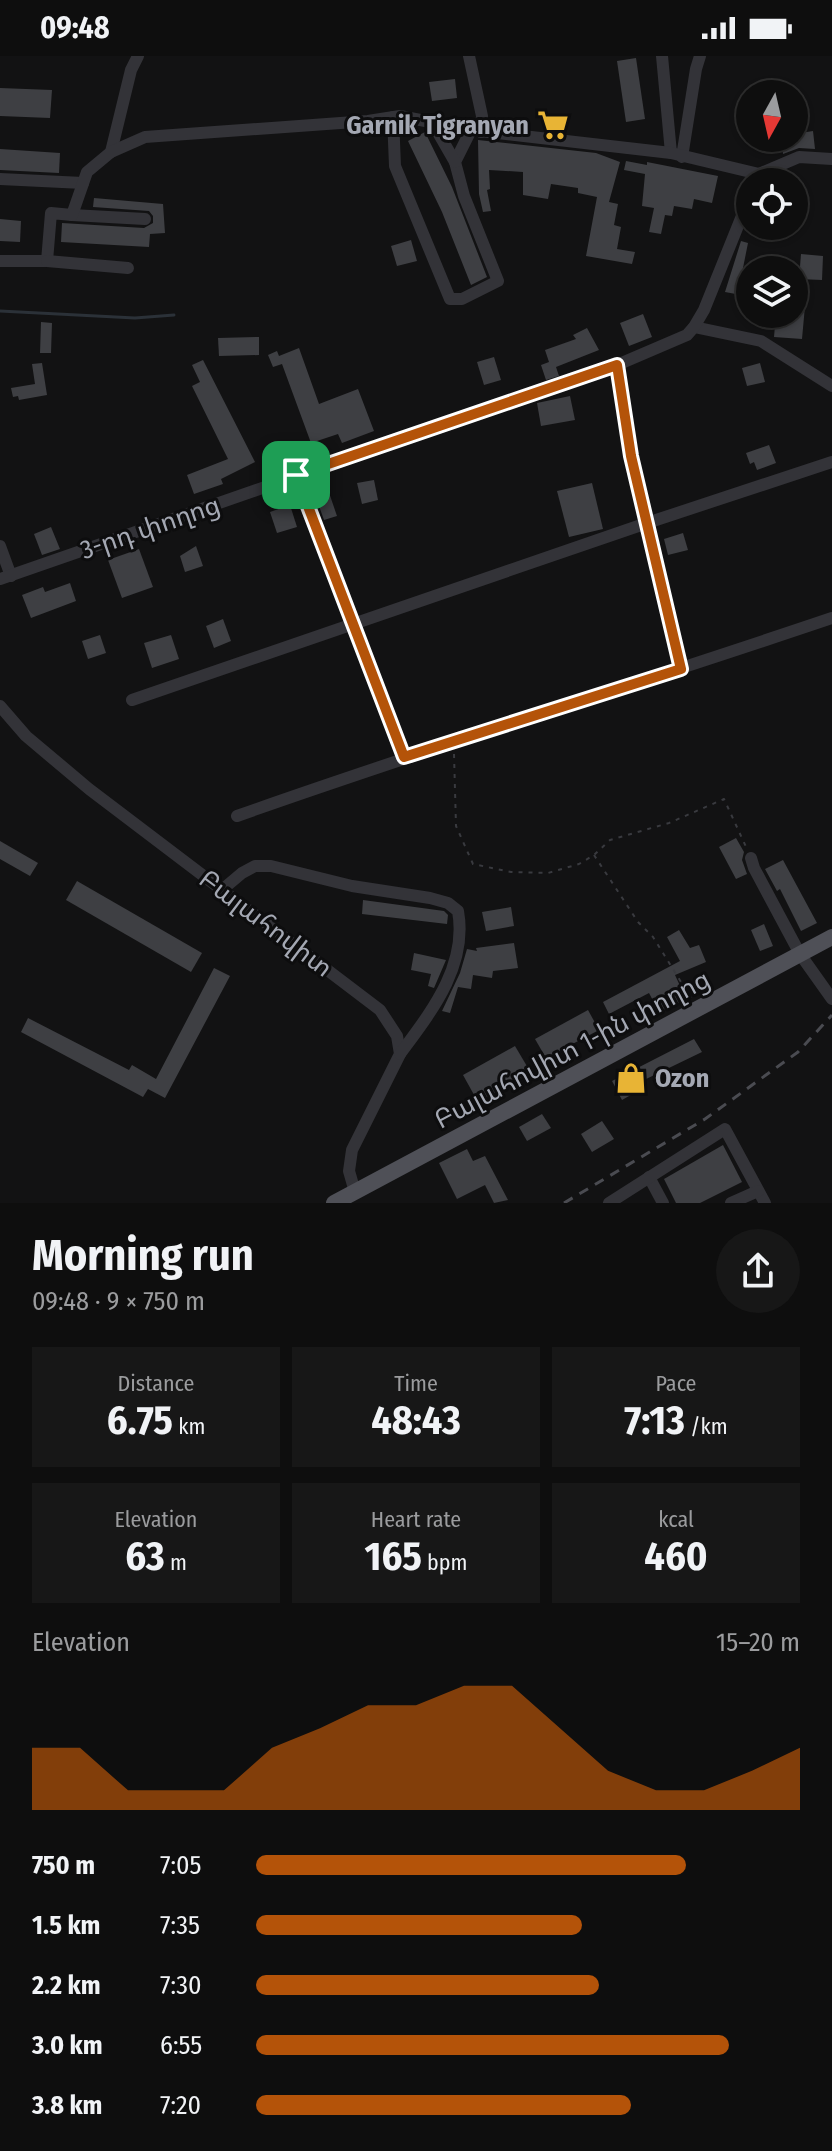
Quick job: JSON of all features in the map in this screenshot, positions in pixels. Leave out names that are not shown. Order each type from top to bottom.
[{"type":"main road","name":"Բալահովիտ 1-ին փողոց","points":[[334,1203],[832,937]]},
{"type":"street","points":[[111,152],[131,70],[138,56]]},
{"type":"street","points":[[455,162],[476,131],[482,116],[469,56]]},
{"type":"street","points":[[662,56],[677,155]]},
{"type":"street","points":[[677,155],[700,56]]},
{"type":"street","points":[[393,117],[395,166],[450,299],[462,299],[498,281],[464,196],[455,162],[432,122]]},
{"type":"street","points":[[72,215],[87,172],[111,152],[145,137],[393,117],[476,131],[677,155],[736,172]]},
{"type":"street","points":[[777,168],[799,157],[832,159]]},
{"type":"street","points":[[0,179],[83,183]]},
{"type":"street","points":[[47,261],[51,213],[145,219]]},
{"type":"street","points":[[736,231],[694,327],[761,341],[832,386]]},
{"type":"street","points":[[0,261],[47,261],[128,268]]},
{"type":"street","name":"3-րդ փողոց","points":[[6,578],[617,365],[687,335],[694,327]]},
{"type":"street","points":[[617,365],[631,456],[681,669]]},
{"type":"street","points":[[132,700],[832,462]]},
{"type":"street","points":[[296,475],[404,757]]},
{"type":"street","points":[[0,546],[6,578]]},
{"type":"street","points":[[237,816],[404,757],[832,618]]},
{"type":"street","name":"Բալահովիտ","points":[[0,706],[26,736],[89,789],[380,1010],[397,1036],[400,1054]]},
{"type":"street","points":[[751,858],[800,954],[832,999]]},
{"type":"street","points":[[223,889],[255,866],[271,866],[364,889],[430,898],[448,903],[458,911],[462,931],[443,995],[400,1054],[352,1150],[349,1171],[355,1192]]},
{"type":"street","points":[[609,1203],[725,1129],[765,1203]]},
{"type":"street","points":[[649,1177],[663,1203]]},
{"type":"street","points":[[731,1203],[758,1191]]},
{"type":"path","points":[[454,741],[456,826],[473,864],[511,872],[548,873],[579,864],[610,840],[669,823],[724,799],[751,858]]},
{"type":"path","points":[[594,855],[638,922],[653,937],[684,983],[697,1009]]},
{"type":"building","points":[[636,58],[645,119],[626,122],[617,61]]},
{"type":"building","points":[[455,79],[457,98],[432,101],[429,82]]},
{"type":"building","points":[[0,88],[52,90],[50,118],[0,116]]},
{"type":"building","points":[[813,131],[815,149],[808,149],[808,132]]},
{"type":"building","points":[[425,132],[452,187],[487,277],[471,285],[442,212],[408,141]]},
{"type":"building","points":[[478,140],[596,153],[620,162],[609,202],[618,204],[614,225],[621,227],[617,249],[635,252],[632,264],[586,256],[597,197],[578,193],[578,188],[551,184],[548,199],[523,195],[523,172],[489,170],[490,189],[487,190],[491,211],[483,212],[479,194]]},
{"type":"building","points":[[0,149],[60,153],[59,173],[0,170]]},
{"type":"building","points":[[626,161],[718,176],[712,203],[694,199],[692,209],[674,206],[672,216],[665,215],[661,234],[649,232],[654,208],[642,206],[645,174],[624,170]]},
{"type":"building","points":[[94,198],[163,204],[165,233],[150,234],[149,247],[61,242],[62,223],[144,228],[153,223],[149,211],[93,207]]},
{"type":"building","points":[[0,219],[21,221],[20,242],[0,241]]},
{"type":"building","points":[[411,240],[417,261],[397,266],[391,246]]},
{"type":"building","points":[[741,241],[748,243],[745,256],[736,256]]},
{"type":"building","points":[[801,254],[823,256],[822,280],[808,279],[808,256]]},
{"type":"building","points":[[736,257],[736,294],[725,292]]},
{"type":"building","points":[[643,314],[652,337],[629,346],[620,323]]},
{"type":"building","points":[[41,322],[52,323],[51,353],[40,353]]},
{"type":"building","points":[[587,328],[599,350],[556,367],[559,376],[546,380],[541,365],[549,362],[545,350],[576,339],[573,335]]},
{"type":"building","points":[[775,328],[803,328],[802,339],[774,337]]},
{"type":"building","points":[[259,337],[259,355],[219,356],[218,338]]},
{"type":"building","points":[[299,348],[319,404],[358,389],[374,431],[342,443],[338,434],[311,443],[282,364],[273,367],[268,355],[277,351],[279,356]]},
{"type":"building","points":[[494,357],[501,380],[484,385],[477,362]]},
{"type":"building","points":[[203,360],[255,462],[221,479],[223,484],[194,494],[187,475],[228,459],[192,386],[200,382],[192,365]]},
{"type":"building","points":[[42,363],[47,395],[19,400],[18,396],[13,397],[11,388],[35,384],[32,364]]},
{"type":"building","points":[[760,363],[765,382],[747,386],[742,368]]},
{"type":"building","points":[[570,396],[575,420],[541,426],[537,403]]},
{"type":"building","points":[[769,445],[776,463],[757,470],[754,462],[750,464],[746,453]]},
{"type":"building","points":[[374,480],[378,500],[362,504],[357,483]]},
{"type":"building","points":[[325,481],[337,516],[324,520],[312,486]]},
{"type":"building","points":[[592,483],[603,529],[569,537],[557,491]]},
{"type":"building","points":[[290,505],[297,527],[277,533],[270,512]]},
{"type":"building","points":[[51,527],[60,549],[42,555],[34,534]]},
{"type":"building","points":[[683,533],[688,550],[668,555],[664,539]]},
{"type":"building","points":[[196,546],[203,566],[185,572],[180,556]]},
{"type":"building","points":[[139,549],[153,587],[122,598],[108,560]]},
{"type":"building","points":[[70,583],[76,601],[31,618],[22,595],[43,587],[45,592]]},
{"type":"building","points":[[223,619],[231,641],[214,648],[206,626]]},
{"type":"building","points":[[100,635],[106,653],[88,659],[82,641]]},
{"type":"building","points":[[171,635],[179,659],[152,668],[144,643]]},
{"type":"building","points":[[736,838],[744,852],[742,860],[747,874],[736,879],[719,847]]},
{"type":"building","points":[[0,841],[38,863],[30,876],[0,859]]},
{"type":"building","points":[[783,860],[817,923],[801,931],[780,889],[777,891],[765,869]]},
{"type":"building","points":[[77,881],[202,953],[191,972],[66,900]]},
{"type":"building","points":[[363,900],[444,911],[448,915],[447,924],[362,914]]},
{"type":"building","points":[[511,907],[514,926],[486,931],[482,912]]},
{"type":"building","points":[[764,924],[773,946],[760,951],[751,930]]},
{"type":"building","points":[[679,930],[690,948],[699,945],[706,962],[675,975],[686,999],[659,1012],[649,993],[609,1014],[603,1002],[680,961],[667,937]]},
{"type":"building","points":[[514,943],[518,968],[493,971],[492,978],[473,975],[471,989],[458,987],[450,1013],[442,1011],[460,973],[467,949],[477,951],[476,948]]},
{"type":"building","points":[[414,953],[446,960],[434,988],[428,986],[431,974],[411,970]]},
{"type":"building","points":[[214,968],[230,976],[165,1098],[148,1089],[143,1097],[21,1032],[28,1018],[129,1070],[132,1065],[156,1079]]},
{"type":"building","points":[[588,1010],[599,1030],[546,1058],[535,1039]]},
{"type":"building","points":[[694,1039],[702,1052],[642,1081],[645,1087],[622,1100],[612,1081]]},
{"type":"building","points":[[515,1046],[531,1073],[478,1102],[463,1075]]},
{"type":"building","points":[[542,1114],[551,1128],[527,1141],[519,1127]]},
{"type":"building","points":[[602,1121],[614,1139],[592,1152],[581,1134]]},
{"type":"building","points":[[723,1145],[742,1182],[700,1203],[676,1203],[664,1179]]},
{"type":"building","points":[[467,1149],[473,1161],[485,1156],[508,1200],[494,1203],[485,1185],[457,1199],[439,1163]]},
{"type":"waterway","points":[[0,311],[135,318],[174,315]]},
{"type":"railway","points":[[564,1203],[705,1119],[798,1052],[832,1015]]},
{"type":"place","name":"Garnik Tigranyan","points":[[553,125]]},
{"type":"place","name":"Ozon","points":[[631,1078]]},
{"type":"route","points":[[617,365],[631,456],[681,669],[404,757],[296,475],[617,365]]}]
